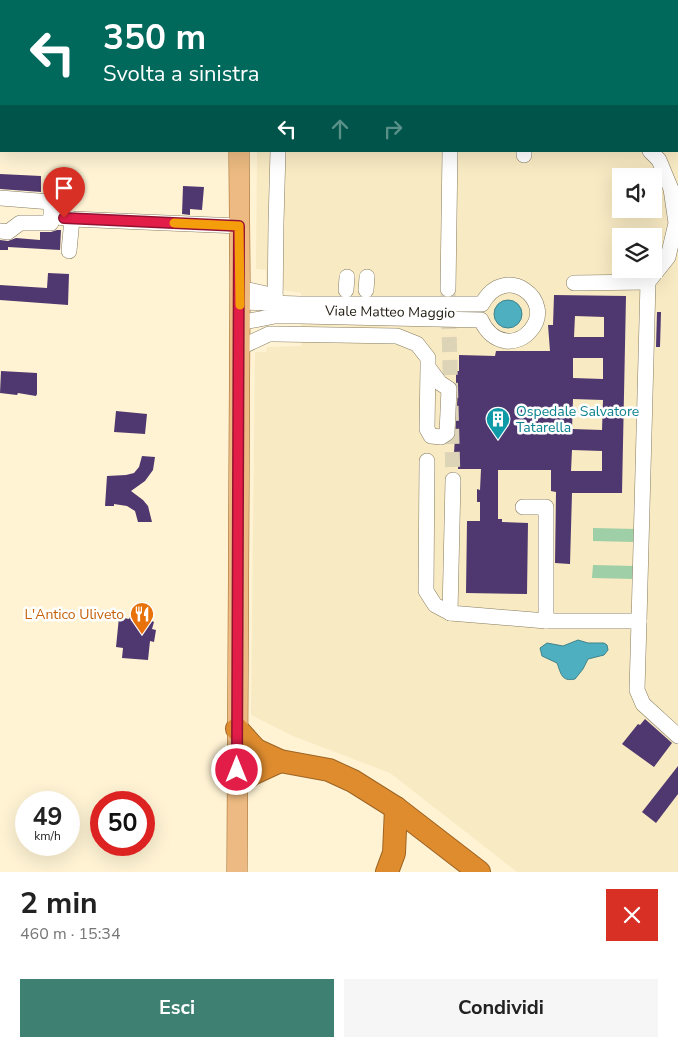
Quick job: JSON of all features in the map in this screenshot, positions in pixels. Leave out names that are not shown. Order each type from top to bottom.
[{"type":"highway","points":[[237,729],[260,758],[329,770],[353,781],[396,808],[479,872]]},
{"type":"highway","points":[[237,784],[254,773],[260,758]]},
{"type":"highway","points":[[387,872],[394,853],[396,808]]},
{"type":"main road","points":[[237,729],[239,152]]},
{"type":"main road","points":[[237,784],[237,872]]},
{"type":"street","points":[[276,334],[278,152]]},
{"type":"street","points":[[448,289],[450,152]]},
{"type":"street","points":[[651,152],[659,160],[671,190],[676,223],[675,244],[668,257],[648,282],[639,516],[637,690],[643,704],[678,736]]},
{"type":"street","points":[[0,198],[51,202],[51,223],[20,223],[8,232],[0,231]]},
{"type":"street","points":[[51,216],[72,219],[239,226]]},
{"type":"street","points":[[69,251],[72,219]]},
{"type":"street","points":[[574,283],[648,282]]},
{"type":"street","points":[[239,323],[275,305],[356,292],[482,304],[486,296],[494,289],[502,285],[512,284],[529,292],[535,300],[537,319],[534,328],[527,335],[519,340],[510,341],[500,340],[492,336],[481,320],[275,305],[240,295]]},
{"type":"street","name":"Viale Matteo Maggio","points":[[300,310],[356,292],[480,314]]},
{"type":"street","points":[[239,348],[269,334],[397,336],[417,344],[428,358],[428,367]]},
{"type":"street","points":[[427,460],[426,591],[435,605],[450,613],[546,621],[639,621]]},
{"type":"street","points":[[450,613],[453,480]]},
{"type":"street","points":[[523,507],[546,507],[546,621]]},
{"type":"shaded area","points":[[257,152],[678,152],[678,872],[517,872],[390,773],[293,736],[251,715],[255,352],[266,352],[267,347],[301,346],[301,293],[266,287],[266,270],[256,269]]},
{"type":"green space","points":[[593,528],[636,529],[635,542],[593,541]]},
{"type":"green space","points":[[593,565],[635,566],[635,579],[592,578]]},
{"type":"water","points":[[508,300],[518,304],[522,314],[518,324],[508,328],[498,324],[494,314],[498,304]]},
{"type":"water","points":[[578,640],[588,643],[604,643],[607,645],[608,650],[604,655],[588,659],[575,679],[570,680],[562,676],[557,663],[542,656],[540,648],[547,643],[563,646]]},
{"type":"building","points":[[0,174],[41,176],[41,192],[0,189]]},
{"type":"building","points":[[183,186],[204,187],[202,210],[190,209],[190,215],[182,214]]},
{"type":"building","points":[[61,230],[60,250],[8,247],[8,250],[0,250],[0,240],[8,241],[16,238],[40,240],[40,232]]},
{"type":"building","points":[[48,273],[69,274],[68,305],[0,300],[0,285],[47,288]]},
{"type":"building","name":"Ospedale Salvatore Tatarella","points":[[554,295],[626,296],[622,493],[572,493],[570,564],[555,563],[556,492],[551,491],[551,470],[498,470],[498,519],[502,519],[502,522],[528,523],[527,594],[466,593],[467,521],[480,521],[480,502],[477,502],[477,489],[480,490],[481,469],[458,469],[459,453],[454,453],[458,389],[456,371],[459,371],[459,355],[495,356],[496,351],[550,351],[548,325],[553,325]],"holes":[[[575,316],[604,317],[604,337],[574,337]],[[573,358],[603,358],[603,379],[573,378]],[[573,399],[603,400],[602,430],[572,429]],[[572,450],[602,451],[602,471],[571,471]]]},
{"type":"building","points":[[657,312],[661,312],[660,347],[656,347]]},
{"type":"building","points":[[1,371],[37,373],[36,396],[0,393]]},
{"type":"building","points":[[116,411],[147,414],[145,434],[114,432]]},
{"type":"building","points":[[142,456],[155,457],[153,470],[145,481],[131,491],[148,506],[152,522],[138,522],[135,511],[127,506],[114,504],[114,506],[105,506],[107,476],[134,473],[139,467]]},
{"type":"building","points":[[133,611],[154,622],[152,629],[156,630],[154,642],[150,641],[148,660],[122,658],[123,648],[116,647],[119,617],[129,619]]},
{"type":"building","points":[[645,719],[672,743],[654,767],[622,744],[638,724],[640,725]]},
{"type":"building","points":[[678,766],[678,794],[656,823],[642,812]]},
{"type":"tunnel","points":[[448,291],[453,480]]},
{"type":"slow traffic","points":[[174,223],[239,226],[240,305]]},
{"type":"place","name":"Ospedale Salvatore Tatarella","points":[[498,440]]},
{"type":"place","name":"L'Antico Uliveto","points":[[142,635]]},
{"type":"route","points":[[64,218],[239,226],[237,770]]}]
